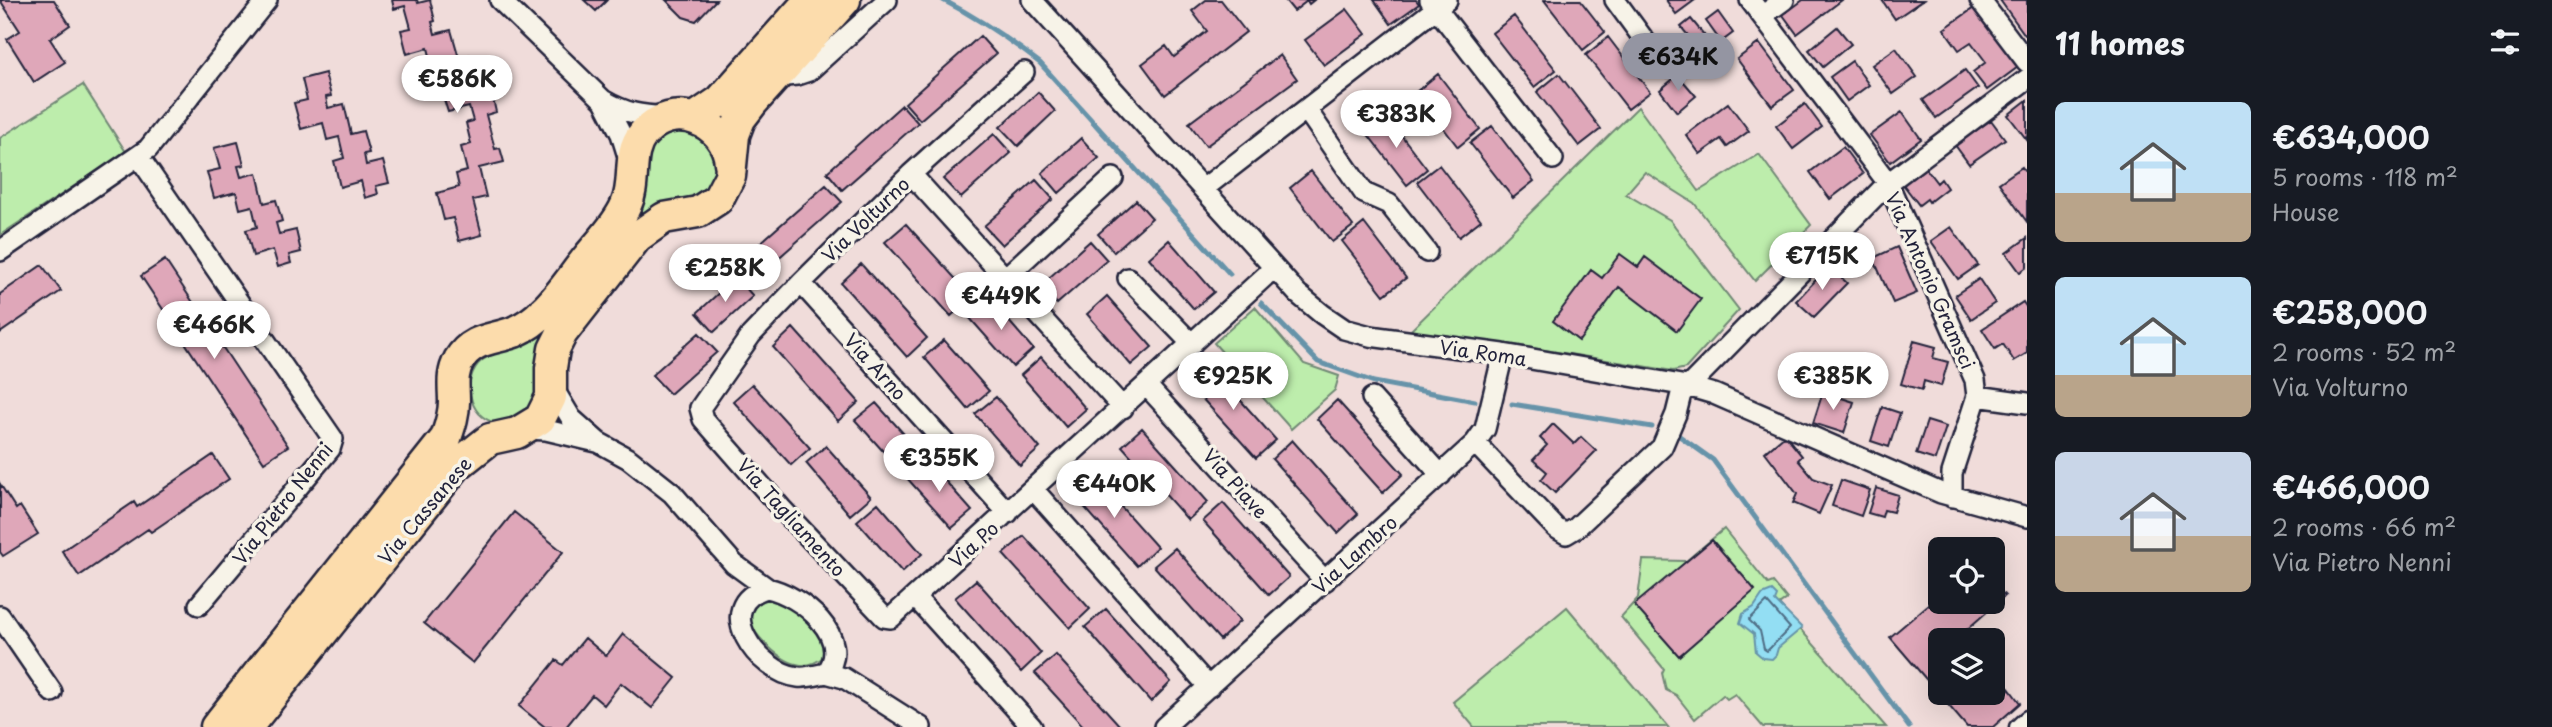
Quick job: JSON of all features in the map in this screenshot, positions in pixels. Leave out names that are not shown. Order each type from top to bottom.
[{"type":"main road","name":"Via Cassanese","points":[[216,727],[446,438],[453,420],[454,372],[466,351],[481,340],[512,333],[527,326],[545,310],[622,214],[632,188],[634,151],[642,136],[655,124],[683,118],[720,101],[810,0]]},
{"type":"main road","name":"Via Cassanese","points":[[247,727],[456,466],[490,439],[517,432],[544,413],[552,388],[554,349],[562,332],[637,237],[664,218],[689,214],[706,208],[718,199],[726,186],[734,135],[740,119],[845,0]]},
{"type":"main road","points":[[683,118],[711,127],[723,140],[730,165]]},
{"type":"main road","points":[[454,400],[461,414],[472,425],[487,433],[517,432]]},
{"type":"street","points":[[0,251],[139,157],[156,141],[267,0]]},
{"type":"street","points":[[500,0],[603,100],[633,115],[683,118]]},
{"type":"street","points":[[775,77],[809,71],[887,0]]},
{"type":"street","name":"Via Roma","points":[[1021,0],[1046,18]]},
{"type":"street","name":"Via Roma","points":[[1032,0],[1298,294],[1344,329],[1370,336],[1687,386],[1714,394],[1952,497],[2027,517]]},
{"type":"street","points":[[1615,0],[1664,66]]},
{"type":"street","points":[[1756,8],[1784,0]]},
{"type":"street","points":[[1980,0],[2027,62]]},
{"type":"street","points":[[1203,189],[1438,3],[1553,159]]},
{"type":"street","name":"Via Antonio Gramsci","points":[[1756,8],[1888,183],[1975,380],[1977,396]]},
{"type":"street","name":"Via Volturno","points":[[700,414],[701,403],[751,335],[911,174],[1024,72]]},
{"type":"street","points":[[1475,443],[1556,528],[1566,534],[1576,528],[1662,447],[1681,394],[1687,386],[1888,183],[2027,79]]},
{"type":"street","points":[[603,100],[621,134],[632,167]]},
{"type":"street","points":[[1306,109],[1364,193],[1389,204],[1427,251]]},
{"type":"street","name":"Via Pietro Nenni","points":[[139,157],[333,439],[330,449],[199,605]]},
{"type":"street","points":[[911,174],[1123,408]]},
{"type":"street","points":[[1005,278],[1113,178]]},
{"type":"street","name":"Via Po","points":[[887,618],[891,618],[1008,513],[1274,268]]},
{"type":"street","points":[[1128,278],[1192,345]]},
{"type":"street","name":"Via Arno","points":[[801,283],[1008,513]]},
{"type":"street","name":"Via Lambro","points":[[1164,727],[1475,443],[1485,429],[1503,355]]},
{"type":"street","name":"Via Piave","points":[[1146,385],[1325,581]]},
{"type":"street","points":[[552,388],[571,418],[598,442],[629,459],[672,493],[734,564],[767,588],[794,598],[819,620],[836,650],[834,671]]},
{"type":"street","points":[[1952,497],[1955,463],[1977,396],[2027,403]]},
{"type":"street","points":[[1373,398],[1441,475]]},
{"type":"street","name":"Via Tagliamento","points":[[700,414],[781,508],[887,618]]},
{"type":"street","points":[[517,432],[546,430],[598,442]]},
{"type":"street","points":[[1955,463],[1961,482],[1977,504]]},
{"type":"street","points":[[1033,489],[1209,687]]},
{"type":"street","points":[[734,564],[740,589],[743,633],[762,659],[797,677],[834,671],[921,727]]},
{"type":"street","points":[[741,607],[750,596],[767,588]]},
{"type":"street","points":[[915,597],[1032,727]]},
{"type":"street","points":[[0,616],[52,692]]},
{"type":"street","points":[[2017,727],[2027,718]]},
{"type":"green space","points":[[83,85],[126,152],[0,235],[0,138]]},
{"type":"green space","points":[[1638,107],[1699,191],[1759,154],[1811,225],[1755,281],[1694,203],[1645,172],[1626,194],[1670,220],[1739,310],[1686,368],[1673,371],[1410,331]]},
{"type":"green space","points":[[697,129],[721,159],[710,195],[653,215],[522,419],[501,423],[482,417],[476,410],[470,391],[470,382],[478,364],[486,357],[517,344],[658,133]]},
{"type":"green space","points":[[1255,307],[1304,364],[1339,376],[1335,390],[1291,429],[1214,343]]},
{"type":"green space","points":[[1724,529],[1768,584],[1773,582],[1787,599],[1779,605],[1886,727],[1763,727],[1735,694],[1727,699],[1723,695],[1695,719],[1676,695],[1666,690],[1662,673],[1664,669],[1621,617],[1638,598],[1643,560],[1686,561]]},
{"type":"green space","points":[[764,592],[812,617],[825,646],[826,655],[815,663],[801,665],[785,659],[768,646],[754,630],[747,614]]},
{"type":"green space","points":[[1567,607],[1668,727],[1474,727],[1453,702]]},
{"type":"water","points":[[1772,591],[1777,596],[1775,601],[1802,628],[1778,648],[1772,659],[1763,658],[1756,652],[1754,634],[1740,623],[1743,614],[1754,607],[1762,595]]},
{"type":"building","points":[[0,0],[54,0],[70,25],[50,39],[65,62],[34,82],[7,39],[20,31]]},
{"type":"building","points":[[392,0],[417,0],[418,3],[430,0],[435,34],[451,30],[459,58],[469,55],[475,77],[469,79],[472,90],[490,86],[496,112],[486,115],[495,149],[500,148],[504,162],[479,168],[486,197],[473,200],[482,235],[459,241],[453,218],[444,220],[437,193],[459,187],[456,174],[467,171],[461,147],[471,144],[466,123],[473,121],[469,107],[448,112],[442,93],[451,90],[443,61],[432,64],[428,48],[407,54],[401,30],[411,28],[405,6],[394,9]]},
{"type":"building","points":[[584,0],[607,0],[596,11]]},
{"type":"building","points":[[666,0],[716,0],[696,21],[683,17]]},
{"type":"building","points":[[1206,0],[1221,0],[1246,32],[1165,95],[1142,64],[1166,46],[1174,57],[1207,31],[1192,11]]},
{"type":"building","points":[[1285,0],[1314,0],[1309,4],[1307,1],[1294,11]]},
{"type":"building","points":[[1374,0],[1416,0],[1419,4],[1391,24]]},
{"type":"building","points":[[1544,0],[1580,0],[1605,32],[1583,50]]},
{"type":"building","points":[[1666,0],[1695,0],[1676,14]]},
{"type":"building","points":[[1803,0],[1842,0],[1797,34],[1783,15]]},
{"type":"building","points":[[1882,0],[1923,0],[1895,19]]},
{"type":"building","points":[[2000,0],[2027,0],[2027,34],[2025,35]]},
{"type":"building","points":[[1974,8],[2018,67],[1987,90],[1973,72],[1986,62],[1971,42],[1959,50],[1944,29]]},
{"type":"building","points":[[1347,9],[1366,34],[1324,65],[1305,40]]},
{"type":"building","points":[[1718,12],[1733,33],[1721,42],[1706,21]]},
{"type":"building","points":[[1514,16],[1556,70],[1534,87],[1492,33]]},
{"type":"building","points":[[1691,19],[1718,52],[1708,60],[1681,27]]},
{"type":"building","points":[[1837,27],[1851,44],[1823,67],[1809,50]]},
{"type":"building","points":[[980,36],[996,54],[920,120],[905,103]]},
{"type":"building","points":[[1608,37],[1650,92],[1628,109],[1586,55]]},
{"type":"building","points":[[1759,43],[1794,90],[1772,106],[1737,59]]},
{"type":"building","points":[[1896,48],[1917,77],[1893,94],[1872,65]]},
{"type":"building","points":[[1280,55],[1297,79],[1206,146],[1189,123]]},
{"type":"building","points":[[1852,61],[1869,85],[1847,101],[1830,77]]},
{"type":"building","points":[[1965,70],[1978,88],[1936,118],[1923,100]]},
{"type":"building","points":[[325,73],[331,96],[326,97],[328,108],[344,104],[351,134],[363,131],[369,153],[364,154],[366,165],[383,161],[389,183],[376,186],[378,194],[365,198],[361,181],[340,187],[334,161],[344,158],[339,137],[327,140],[323,123],[301,129],[294,103],[307,100],[302,79]]},
{"type":"building","points":[[1438,74],[1480,129],[1458,147],[1416,92]]},
{"type":"building","points":[[1559,74],[1601,129],[1579,146],[1537,92]]},
{"type":"building","points":[[1678,75],[1696,96],[1677,112],[1660,90]]},
{"type":"building","points":[[1038,92],[1055,111],[1018,146],[1000,127]]},
{"type":"building","points":[[2027,100],[2027,140],[2008,115]]},
{"type":"building","points":[[1728,103],[1749,131],[1727,147],[1721,139],[1700,154],[1686,135]]},
{"type":"building","points":[[1805,104],[1822,127],[1793,149],[1776,126]]},
{"type":"building","points":[[902,105],[918,123],[842,190],[827,172]]},
{"type":"building","points":[[1902,112],[1921,139],[1890,162],[1870,135]]},
{"type":"building","points":[[1386,115],[1427,169],[1407,185],[1366,132]]},
{"type":"building","points":[[1991,120],[2005,139],[1969,164],[1955,145]]},
{"type":"building","points":[[1492,126],[1534,181],[1513,198],[1470,143]]},
{"type":"building","points":[[994,134],[1011,153],[961,198],[943,179]]},
{"type":"building","points":[[1081,138],[1099,158],[1059,193],[1042,173]]},
{"type":"building","points":[[238,142],[244,165],[238,166],[241,177],[257,173],[264,203],[276,200],[282,221],[276,223],[279,234],[296,230],[301,252],[289,255],[291,263],[278,267],[273,250],[253,256],[246,230],[257,227],[252,206],[240,209],[236,192],[214,198],[207,172],[220,169],[214,148]]},
{"type":"building","points":[[1843,147],[1863,174],[1830,199],[1810,172]]},
{"type":"building","points":[[1439,165],[1481,220],[1459,237],[1417,182]]},
{"type":"building","points":[[1924,166],[1937,183],[1941,179],[1947,188],[1929,202],[1927,199],[1919,205],[1902,183]]},
{"type":"building","points":[[2022,167],[2027,174],[2027,222],[1999,183]]},
{"type":"building","points":[[1311,171],[1353,226],[1332,242],[1290,188]]},
{"type":"building","points":[[1036,180],[1053,199],[1002,245],[984,226]]},
{"type":"building","points":[[826,185],[842,202],[766,269],[751,251]]},
{"type":"building","points":[[1136,200],[1152,218],[1114,252],[1098,234]]},
{"type":"building","points":[[1364,223],[1406,278],[1384,295],[1342,241]]},
{"type":"building","points":[[906,224],[972,297],[951,316],[885,242]]},
{"type":"building","points":[[1951,227],[1978,265],[1958,279],[1931,241]]},
{"type":"building","points":[[2027,238],[2027,267],[2020,272],[2006,253]]},
{"type":"building","points":[[1169,240],[1214,292],[1194,309],[1149,258]]},
{"type":"building","points":[[1090,241],[1107,260],[1057,304],[1041,285]]},
{"type":"building","points":[[1897,247],[1917,293],[1893,303],[1873,258]]},
{"type":"building","points":[[1620,254],[1638,267],[1645,257],[1701,299],[1677,331],[1619,287],[1579,341],[1553,321],[1591,270],[1602,278]]},
{"type":"building","points":[[165,260],[288,446],[264,462],[141,276]]},
{"type":"building","points":[[861,264],[927,338],[907,357],[841,283]]},
{"type":"building","points":[[42,265],[61,291],[0,333],[0,294]]},
{"type":"building","points":[[1829,266],[1847,283],[1814,317],[1796,301]]},
{"type":"building","points":[[736,277],[753,296],[714,332],[697,313]]},
{"type":"building","points":[[1979,279],[1995,303],[1971,319],[1955,295]]},
{"type":"building","points":[[1107,296],[1152,347],[1131,365],[1087,314]]},
{"type":"building","points":[[989,298],[1033,349],[1013,367],[968,316]]},
{"type":"building","points":[[2023,302],[2027,308],[2027,353],[2014,361],[2003,344],[1995,349],[1982,329]]},
{"type":"building","points":[[793,328],[859,402],[838,421],[773,347]]},
{"type":"building","points":[[699,333],[717,352],[670,394],[652,375]]},
{"type":"building","points":[[944,340],[989,391],[968,409],[924,357]]},
{"type":"building","points":[[1914,341],[1936,347],[1933,358],[1948,362],[1941,386],[1924,381],[1922,390],[1901,384]]},
{"type":"building","points":[[1041,357],[1086,409],[1066,427],[1021,375]]},
{"type":"building","points":[[1210,366],[1276,440],[1256,458],[1190,385]]},
{"type":"building","points":[[752,384],[810,448],[791,465],[733,401]]},
{"type":"building","points":[[1823,392],[1854,402],[1844,433],[1813,423]]},
{"type":"building","points":[[996,397],[1040,448],[1020,466],[975,414]]},
{"type":"building","points":[[1337,400],[1403,474],[1383,493],[1317,419]]},
{"type":"building","points":[[876,403],[921,453],[901,471],[855,420]]},
{"type":"building","points":[[1882,407],[1900,413],[1889,447],[1871,441]]},
{"type":"building","points":[[1927,421],[1946,427],[1935,460],[1916,454]]},
{"type":"building","points":[[1553,424],[1574,444],[1581,437],[1596,451],[1555,493],[1541,480],[1547,472],[1533,460],[1547,445],[1540,438]]},
{"type":"building","points":[[1142,428],[1208,502],[1188,520],[1122,446]]},
{"type":"building","points":[[1785,435],[1802,456],[1798,460],[1813,478],[1832,485],[1819,514],[1793,503],[1797,494],[1765,452]]},
{"type":"building","points":[[1292,440],[1358,514],[1338,533],[1272,459]]},
{"type":"building","points":[[826,446],[871,497],[850,515],[806,463]]},
{"type":"building","points":[[213,455],[229,479],[151,532],[148,529],[79,576],[62,551],[134,502],[137,507]]},
{"type":"building","points":[[926,459],[972,511],[952,528],[906,477]]},
{"type":"building","points":[[1091,473],[1157,547],[1137,566],[1071,492]]},
{"type":"building","points":[[1841,480],[1870,490],[1861,516],[1832,506]]},
{"type":"building","points":[[0,484],[16,509],[20,506],[38,534],[3,556],[0,552]]},
{"type":"building","points":[[1876,488],[1898,495],[1893,512],[1884,510],[1882,517],[1868,513]]},
{"type":"building","points":[[878,503],[922,554],[902,572],[857,521]]},
{"type":"building","points":[[1223,503],[1289,577],[1269,595],[1203,521]]},
{"type":"building","points":[[514,512],[563,552],[473,663],[424,623]]},
{"type":"building","points":[[1024,536],[1090,609],[1070,628],[1003,554]]},
{"type":"building","points":[[1712,540],[1755,590],[1679,656],[1634,605]]},
{"type":"building","points":[[1175,548],[1240,621],[1220,640],[1154,566]]},
{"type":"building","points":[[976,580],[1041,653],[1021,672],[955,598]]},
{"type":"building","points":[[1928,605],[1928,614],[1985,614],[1969,628],[1928,628],[1928,681],[1890,637]]},
{"type":"building","points":[[1106,609],[1171,682],[1151,702],[1085,627]]},
{"type":"building","points":[[623,634],[676,678],[652,708],[621,683],[604,705],[592,695],[566,727],[545,727],[519,706],[556,660],[563,665],[585,638],[606,656]]},
{"type":"building","points":[[1056,655],[1121,727],[1084,727],[1035,673]]},
{"type":"building","points":[[2005,683],[2020,703],[1993,727],[1967,727],[1948,705],[2005,705]]},
{"type":"waterway","points":[[943,0],[993,29],[1040,63],[1230,274]]},
{"type":"waterway","points":[[1261,303],[1318,362],[1374,382],[1475,401]]},
{"type":"waterway","points":[[1512,404],[1652,427]]},
{"type":"waterway","points":[[1678,435],[1713,460],[1909,727]]}]
